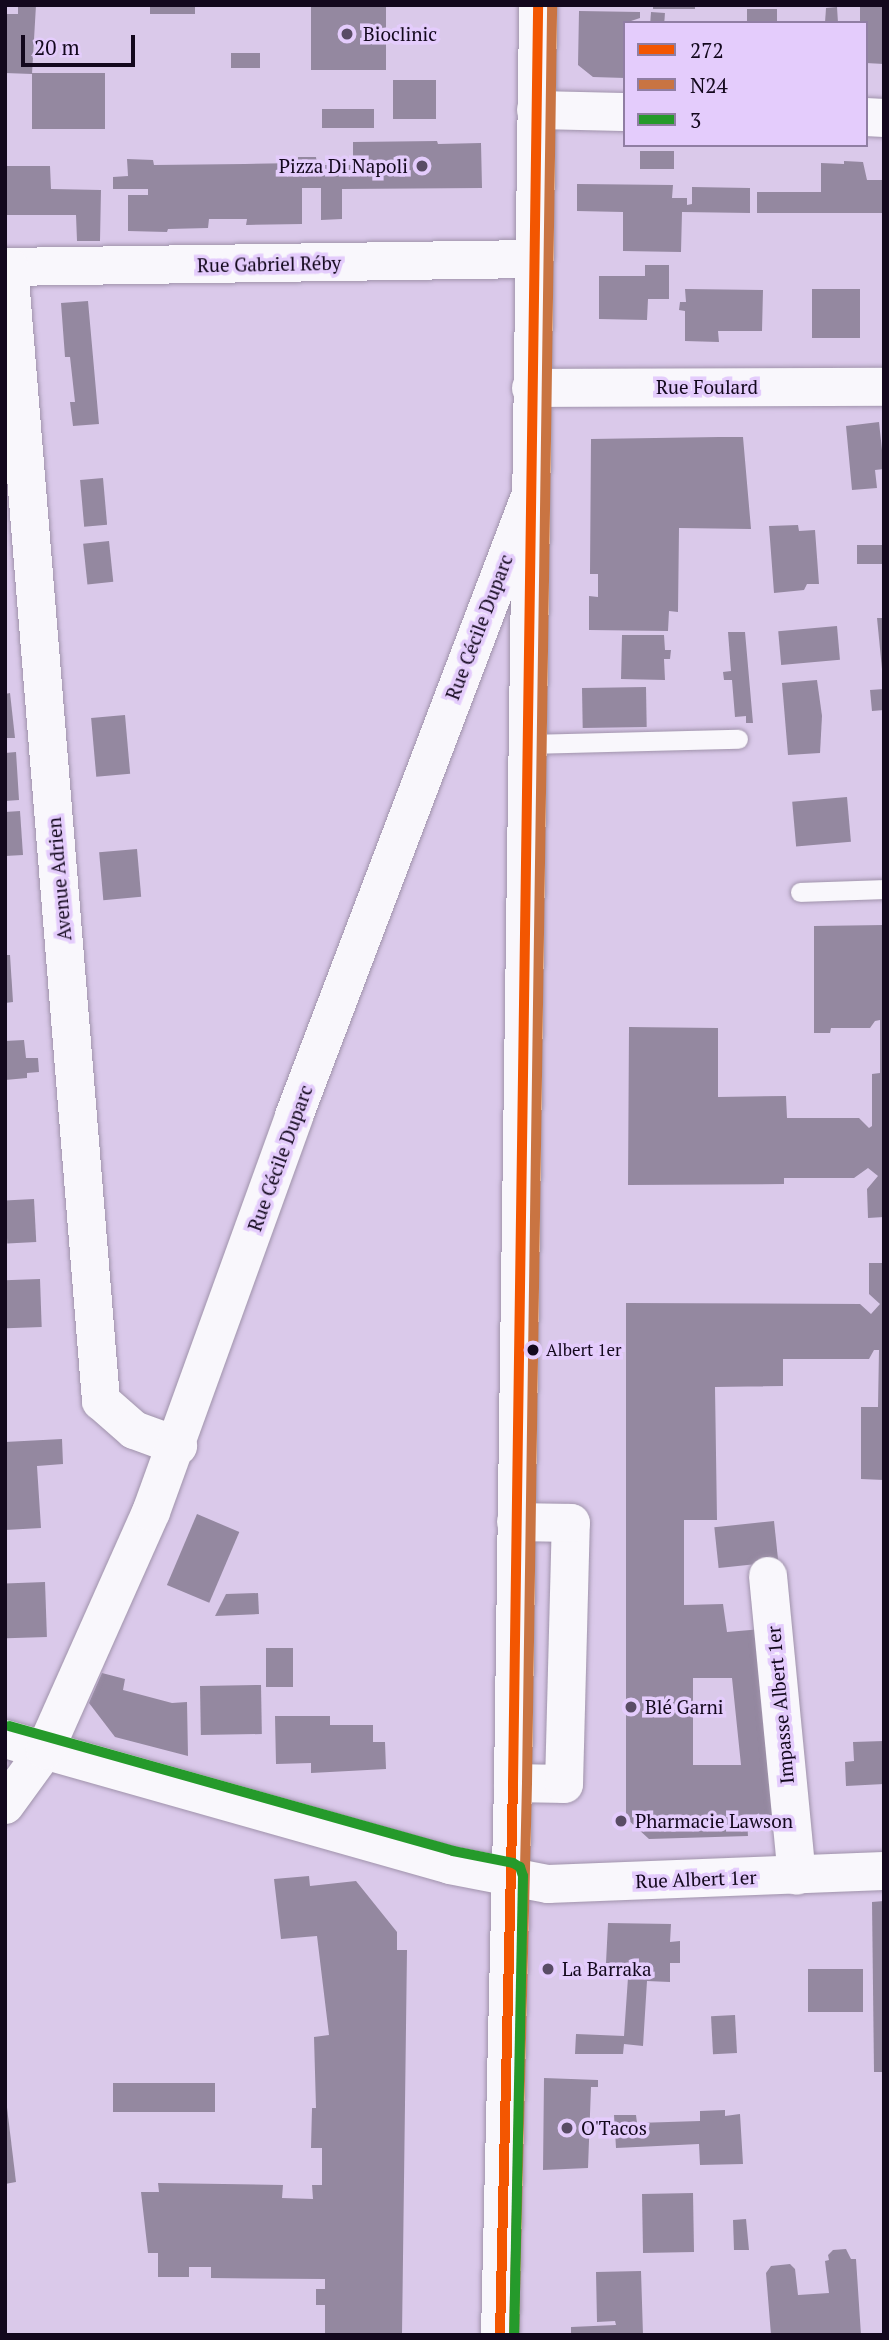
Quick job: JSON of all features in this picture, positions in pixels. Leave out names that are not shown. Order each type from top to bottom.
[{"type":"street","points":[[500,2335],[513,1783],[538,5]]},
{"type":"street","points":[[536,110],[623,111]]},
{"type":"street","name":"Rue Gabriel Réby","points":[[7,267],[533,259]]},
{"type":"street","name":"Avenue Adrien","points":[[7,267],[101,1401],[134,1430],[177,1446]]},
{"type":"street","name":"Rue Foulard","points":[[531,388],[884,387]]},
{"type":"street","name":"Rue Cécile Duparc","points":[[5,1805],[45,1750],[151,1512],[294,1116],[530,499]]},
{"type":"street","points":[[513,1783],[564,1784],[570,1523],[516,1521]]},
{"type":"street","name":"Impasse Albert 1er","points":[[768,1576],[797,1876]]},
{"type":"street","name":"Rue Albert 1er","points":[[5,1739],[450,1865],[548,1884],[884,1871]]},
{"type":"lane","points":[[527,744],[738,739]]},
{"type":"lane","points":[[800,892],[884,889]]},
{"type":"building","points":[[18,5],[36,5],[32,74],[5,73],[5,14],[18,14]]},
{"type":"building","points":[[150,5],[195,5],[195,14],[150,14]]},
{"type":"building","points":[[311,5],[386,5],[386,70],[311,70]]},
{"type":"building","points":[[653,5],[695,5],[695,9],[653,9]]},
{"type":"building","points":[[883,6],[884,64],[868,63],[868,21],[860,21],[860,7]]},
{"type":"building","points":[[837,7],[838,21],[825,21],[826,8]]},
{"type":"building","points":[[747,9],[777,9],[777,21],[747,21]]},
{"type":"building","points":[[579,11],[640,12],[640,18],[623,21],[623,78],[593,77],[578,65]]},
{"type":"building","points":[[651,12],[665,13],[664,21],[650,21]]},
{"type":"building","points":[[231,53],[260,53],[260,68],[231,68]]},
{"type":"building","points":[[32,73],[105,73],[105,129],[32,129]]},
{"type":"building","points":[[393,80],[436,80],[436,119],[393,119]]},
{"type":"building","points":[[322,109],[374,109],[374,128],[322,128]]},
{"type":"building","points":[[437,141],[438,144],[481,143],[482,188],[342,189],[342,219],[321,220],[321,188],[302,188],[302,224],[246,225],[247,219],[209,219],[208,228],[168,229],[167,232],[128,231],[128,195],[148,195],[148,189],[113,189],[113,177],[128,176],[127,159],[153,160],[154,165],[298,163],[298,157],[316,157],[317,165],[353,165],[353,142]]},
{"type":"building","points":[[640,151],[674,151],[674,169],[640,169]]},
{"type":"building","points":[[844,161],[863,162],[867,180],[884,180],[884,213],[757,213],[757,192],[821,192],[821,163],[844,164]]},
{"type":"building","points":[[5,166],[50,166],[51,189],[101,190],[100,241],[77,241],[76,215],[5,215]]},
{"type":"building","points":[[577,184],[673,185],[672,198],[687,198],[687,205],[692,204],[692,187],[750,188],[750,213],[682,212],[681,252],[623,251],[623,212],[577,211]]},
{"type":"building","points":[[645,265],[669,265],[669,299],[648,299],[647,320],[599,319],[599,276],[645,276]]},
{"type":"building","points":[[685,289],[763,290],[762,331],[718,331],[719,342],[685,341],[685,311],[679,310],[680,302],[686,302]]},
{"type":"building","points":[[812,289],[860,289],[860,338],[812,338]]},
{"type":"building","points":[[88,301],[99,424],[73,426],[70,402],[75,402],[70,357],[65,357],[61,303]]},
{"type":"building","points":[[879,422],[884,469],[875,470],[877,488],[852,490],[846,426]]},
{"type":"building","points":[[743,437],[751,529],[679,528],[678,612],[669,611],[668,631],[589,630],[589,596],[598,597],[598,574],[590,574],[591,439]]},
{"type":"building","points":[[103,478],[107,525],[84,527],[80,480]]},
{"type":"building","points":[[798,525],[799,531],[815,530],[819,584],[807,584],[804,590],[774,593],[769,526]]},
{"type":"building","points":[[109,541],[113,582],[87,584],[83,544]]},
{"type":"building","points":[[857,545],[884,545],[884,564],[857,564]]},
{"type":"building","points":[[877,618],[884,618],[884,669],[882,669]]},
{"type":"building","points":[[837,626],[840,660],[781,665],[778,631]]},
{"type":"building","points":[[728,632],[745,632],[753,723],[746,723],[746,716],[735,717],[732,680],[724,680],[723,672],[731,671]]},
{"type":"building","points":[[622,635],[664,635],[665,650],[671,650],[670,659],[664,659],[665,680],[621,679]]},
{"type":"building","points":[[817,680],[822,716],[820,753],[788,755],[782,683]]},
{"type":"building","points":[[646,687],[647,727],[583,728],[582,688]]},
{"type":"building","points":[[884,689],[884,710],[872,711],[870,690]]},
{"type":"building","points":[[10,693],[15,738],[5,738],[5,694]]},
{"type":"building","points":[[125,715],[130,774],[96,777],[91,718]]},
{"type":"building","points":[[16,752],[19,800],[5,801],[5,753]]},
{"type":"building","points":[[847,797],[851,842],[796,847],[792,802]]},
{"type":"building","points":[[20,811],[23,855],[5,856],[5,812]]},
{"type":"building","points":[[137,849],[141,897],[103,900],[99,852]]},
{"type":"building","points":[[884,925],[884,1217],[868,1218],[867,1189],[878,1176],[868,1168],[854,1178],[784,1178],[784,1184],[628,1185],[629,1027],[718,1028],[718,1097],[786,1096],[787,1118],[859,1118],[869,1128],[872,1126],[872,1074],[880,1073],[880,1020],[875,1021],[870,1028],[831,1028],[830,1033],[814,1033],[814,926]]},
{"type":"building","points":[[5,955],[10,955],[13,1002],[5,1003]]},
{"type":"building","points":[[24,1040],[26,1058],[38,1058],[39,1072],[27,1073],[27,1078],[5,1080],[5,1041]]},
{"type":"building","points":[[34,1199],[36,1242],[7,1243],[5,1201]]},
{"type":"building","points":[[869,1263],[884,1263],[884,1480],[861,1479],[861,1407],[878,1407],[879,1350],[874,1350],[869,1359],[783,1359],[783,1386],[715,1387],[717,1520],[684,1520],[684,1605],[723,1604],[727,1632],[762,1629],[780,1815],[747,1820],[748,1836],[649,1839],[626,1818],[626,1303],[860,1304],[871,1314],[880,1304],[869,1294]],"holes":[[[693,1678],[732,1678],[741,1765],[693,1765]]]},
{"type":"building","points":[[40,1279],[42,1327],[7,1328],[5,1280]]},
{"type":"building","points":[[62,1439],[63,1464],[37,1466],[41,1528],[5,1530],[5,1442]]},
{"type":"building","points":[[197,1514],[239,1532],[209,1603],[167,1585]]},
{"type":"building","points":[[774,1521],[778,1562],[719,1568],[714,1527]]},
{"type":"building","points":[[45,1582],[47,1637],[7,1638],[5,1583]]},
{"type":"building","points":[[258,1593],[259,1614],[215,1616],[226,1594]]},
{"type":"building","points":[[266,1648],[293,1648],[293,1687],[266,1687]]},
{"type":"building","points":[[102,1673],[125,1679],[123,1690],[172,1703],[187,1702],[188,1756],[115,1737],[89,1703]]},
{"type":"building","points":[[261,1685],[262,1734],[201,1735],[200,1686]]},
{"type":"building","points":[[275,1716],[330,1716],[330,1725],[373,1725],[373,1742],[385,1742],[386,1769],[311,1773],[311,1763],[276,1764]]},
{"type":"building","points":[[884,1741],[884,1784],[846,1786],[845,1762],[854,1761],[853,1742]]},
{"type":"building","points":[[309,1876],[310,1886],[356,1881],[397,1932],[397,1950],[407,1950],[402,2335],[325,2335],[325,2305],[316,2305],[316,2289],[325,2289],[325,2279],[211,2278],[211,2267],[189,2267],[189,2277],[158,2277],[158,2253],[148,2253],[141,2192],[159,2192],[158,2183],[283,2185],[282,2198],[313,2199],[312,2185],[322,2185],[322,2148],[311,2148],[312,2108],[316,2108],[314,2037],[329,2035],[317,1936],[281,1939],[274,1879]]},
{"type":"building","points":[[884,1901],[884,2072],[874,2072],[872,1902]]},
{"type":"building","points":[[608,1923],[671,1924],[670,1942],[680,1941],[680,1963],[670,1963],[670,1982],[647,1981],[643,2046],[624,2044],[623,2054],[575,2054],[576,2034],[624,2036],[629,1963],[606,1963]]},
{"type":"building","points":[[808,1969],[863,1969],[863,2012],[808,2012]]},
{"type":"building","points":[[735,2015],[737,2053],[713,2054],[711,2016]]},
{"type":"building","name":"O'Tacos","points":[[544,2078],[598,2080],[598,2087],[591,2087],[588,2168],[543,2170]]},
{"type":"building","points":[[113,2083],[215,2083],[215,2112],[113,2112]]},
{"type":"building","points":[[5,2091],[16,2182],[5,2184]]},
{"type":"building","points":[[725,2110],[725,2116],[740,2114],[743,2164],[700,2165],[699,2144],[616,2148],[614,2115],[636,2115],[637,2123],[700,2121],[700,2111]]},
{"type":"building","points":[[693,2193],[694,2252],[643,2253],[642,2194]]},
{"type":"building","points":[[746,2219],[749,2250],[734,2250],[733,2220]]},
{"type":"building","points":[[846,2249],[851,2259],[856,2259],[861,2335],[771,2335],[766,2273],[771,2266],[790,2264],[795,2269],[798,2295],[829,2293],[825,2261],[829,2260],[828,2255],[833,2250]]},
{"type":"building","points":[[641,2271],[643,2335],[571,2335],[571,2327],[616,2325],[615,2321],[597,2322],[596,2272]]},
{"type":"transit line","name":"272","points":[[500,2335],[513,1783],[538,5]]},
{"type":"transit line","name":"N24","points":[[514,2335],[527,1783],[552,5]]},
{"type":"transit line","name":"3","points":[[9,1726],[453,1851],[513,1863],[520,1867],[523,1876],[514,2335]]},
{"type":"place","name":"Bioclinic","points":[[347,34]]},
{"type":"place","name":"Pizza Di Napoli","points":[[422,166]]},
{"type":"place","name":"Albert 1er","points":[[533,1350]]},
{"type":"place","name":"Blé Garni","points":[[631,1707]]},
{"type":"place","name":"Pharmacie Lawson","points":[[621,1821]]},
{"type":"place","name":"La Barraka","points":[[548,1969]]},
{"type":"place","name":"O'Tacos","points":[[567,2128]]}]
